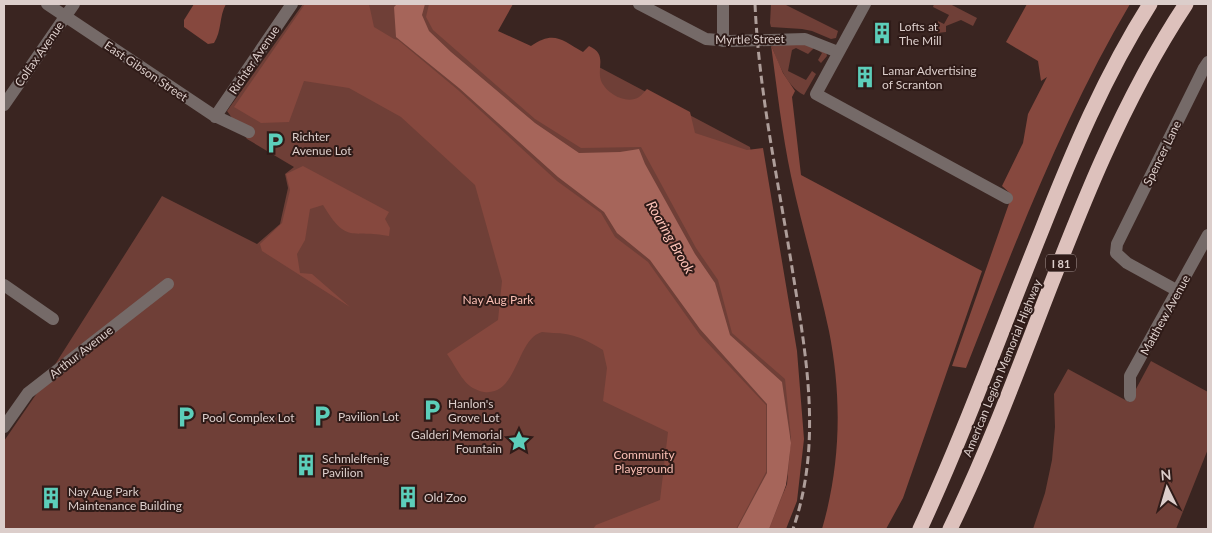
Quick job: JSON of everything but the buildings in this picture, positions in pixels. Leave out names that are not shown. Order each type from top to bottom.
[{"type":"highway","name":"American Legion Memorial Highway","points":[[920,529],[1088,119],[1112,70],[1150,4]]},
{"type":"highway","name":"American Legion Memorial Highway","points":[[950,529],[992,433],[1114,134],[1147,69],[1186,4]]},
{"type":"street","name":"East Gibson Street","points":[[47,4],[216,117],[249,132]]},
{"type":"street","name":"Colfax Avenue","points":[[4,105],[74,4]]},
{"type":"street","name":"Richter Avenue","points":[[216,117],[292,4]]},
{"type":"street","name":"Myrtle Street","points":[[639,4],[706,39],[722,41],[805,39],[838,52]]},
{"type":"street","points":[[722,41],[723,4]]},
{"type":"street","points":[[865,4],[816,94],[1007,198]]},
{"type":"street","name":"Spencer Lane","points":[[1178,291],[1127,263],[1116,253],[1117,244],[1208,62]]},
{"type":"street","name":"Matthew Avenue","points":[[1130,396],[1130,376],[1208,235]]},
{"type":"street","name":"Arthur Avenue","points":[[4,427],[28,393],[168,284]]},
{"type":"street","points":[[4,286],[53,319]]},
{"type":"green space","name":"Nay Aug Park","points":[[303,4],[478,4],[479,44],[529,70],[546,39],[750,147],[786,354],[792,418],[789,469],[774,529],[4,529],[4,441],[35,396],[162,196],[257,244],[280,224],[288,188],[285,174],[294,167],[247,139],[227,111]]},
{"type":"green space","points":[[771,4],[784,4],[838,31],[836,38],[831,39],[802,29],[771,27]]},
{"type":"green space","points":[[934,4],[950,4],[977,18],[973,26],[961,20],[946,26],[946,32],[933,32],[938,21],[944,24],[949,15],[933,7]]},
{"type":"green space","points":[[805,44],[826,51],[827,56],[821,63],[818,60],[822,53],[814,48],[808,54],[796,48],[792,50],[788,71],[806,80],[812,71],[816,74],[804,95],[792,86],[788,80],[780,67],[771,45]]},
{"type":"green space","points":[[1151,361],[1208,392],[1208,449],[1176,529],[1033,529],[1045,493],[1052,460],[1055,427],[1054,394],[1068,369],[1129,402]]},
{"type":"shaded area","points":[[194,4],[226,4],[214,43],[208,44],[184,27],[184,20]]},
{"type":"shaded area","points":[[305,4],[369,4],[374,27],[398,40],[458,90],[557,181],[601,213],[615,237],[648,262],[700,335],[766,405],[766,472],[736,529],[593,529],[596,525],[660,500],[668,432],[603,401],[607,368],[603,350],[591,343],[567,334],[542,332],[533,337],[510,377],[504,385],[495,391],[478,391],[466,382],[447,354],[498,320],[502,281],[475,185],[401,117],[349,88],[304,81],[289,122],[261,123],[234,107]]},
{"type":"shaded area","points":[[429,4],[513,4],[498,31],[531,46],[546,38],[558,38],[583,52],[589,46],[595,50],[600,58],[600,78],[602,83],[618,97],[629,100],[634,99],[647,89],[690,112],[695,133],[747,150],[763,148],[797,351],[804,439],[797,501],[786,529],[769,529],[787,484],[791,438],[785,379],[732,333],[718,280],[696,248],[641,147],[581,148],[535,119],[433,30],[426,17]]},
{"type":"shaded area","points":[[1027,4],[1130,4],[1083,91],[1061,137],[1021,229],[966,368],[952,366],[1012,195],[1002,186],[1023,143],[1028,114],[1047,77],[1041,81],[1038,61],[1006,42]]},
{"type":"shaded area","points":[[771,45],[783,73],[795,91],[792,97],[801,175],[982,271],[903,498],[886,529],[822,529],[833,480],[836,455],[838,406],[836,381],[829,331],[788,160]]},
{"type":"shaded area","points":[[303,166],[389,212],[385,219],[390,228],[389,236],[344,231],[331,218],[323,205],[310,209],[305,240],[297,254],[300,273],[312,274],[350,307],[262,251],[260,244],[282,223],[290,190],[286,174]]},
{"type":"water","name":"Roaring Brook","points":[[397,4],[425,4],[422,15],[429,31],[535,123],[579,153],[620,152],[639,149],[645,164],[695,254],[715,283],[730,335],[782,382],[791,443],[786,485],[769,529],[737,529],[767,473],[767,404],[700,329],[650,260],[617,233],[604,212],[558,177],[459,88],[396,37],[394,7]]},
{"type":"railway","points":[[755,4],[765,106],[788,240],[807,370],[809,402],[807,466],[802,497],[793,529]]},
{"type":"place","name":"Lofts at The Mill","points":[[882,33]]},
{"type":"place","name":"Lamar Advertising of Scranton","points":[[865,77]]},
{"type":"place","name":"Richter Avenue Lot","points":[[275,143]]},
{"type":"place","name":"Hanlon's Grove Lot","points":[[432,410]]},
{"type":"place","name":"Pavilion Lot","points":[[322,416]]},
{"type":"place","name":"Pool Complex Lot","points":[[186,417]]},
{"type":"place","name":"Galderi Memorial Fountain","points":[[519,441]]},
{"type":"place","name":"Schmlelfenig Pavilion","points":[[306,465]]},
{"type":"place","name":"Old Zoo","points":[[408,497]]},
{"type":"place","name":"Nay Aug Park Maintenance Building","points":[[51,498]]},
{"type":"park label","name":"Community Playground","points":[[644,461]]}]
